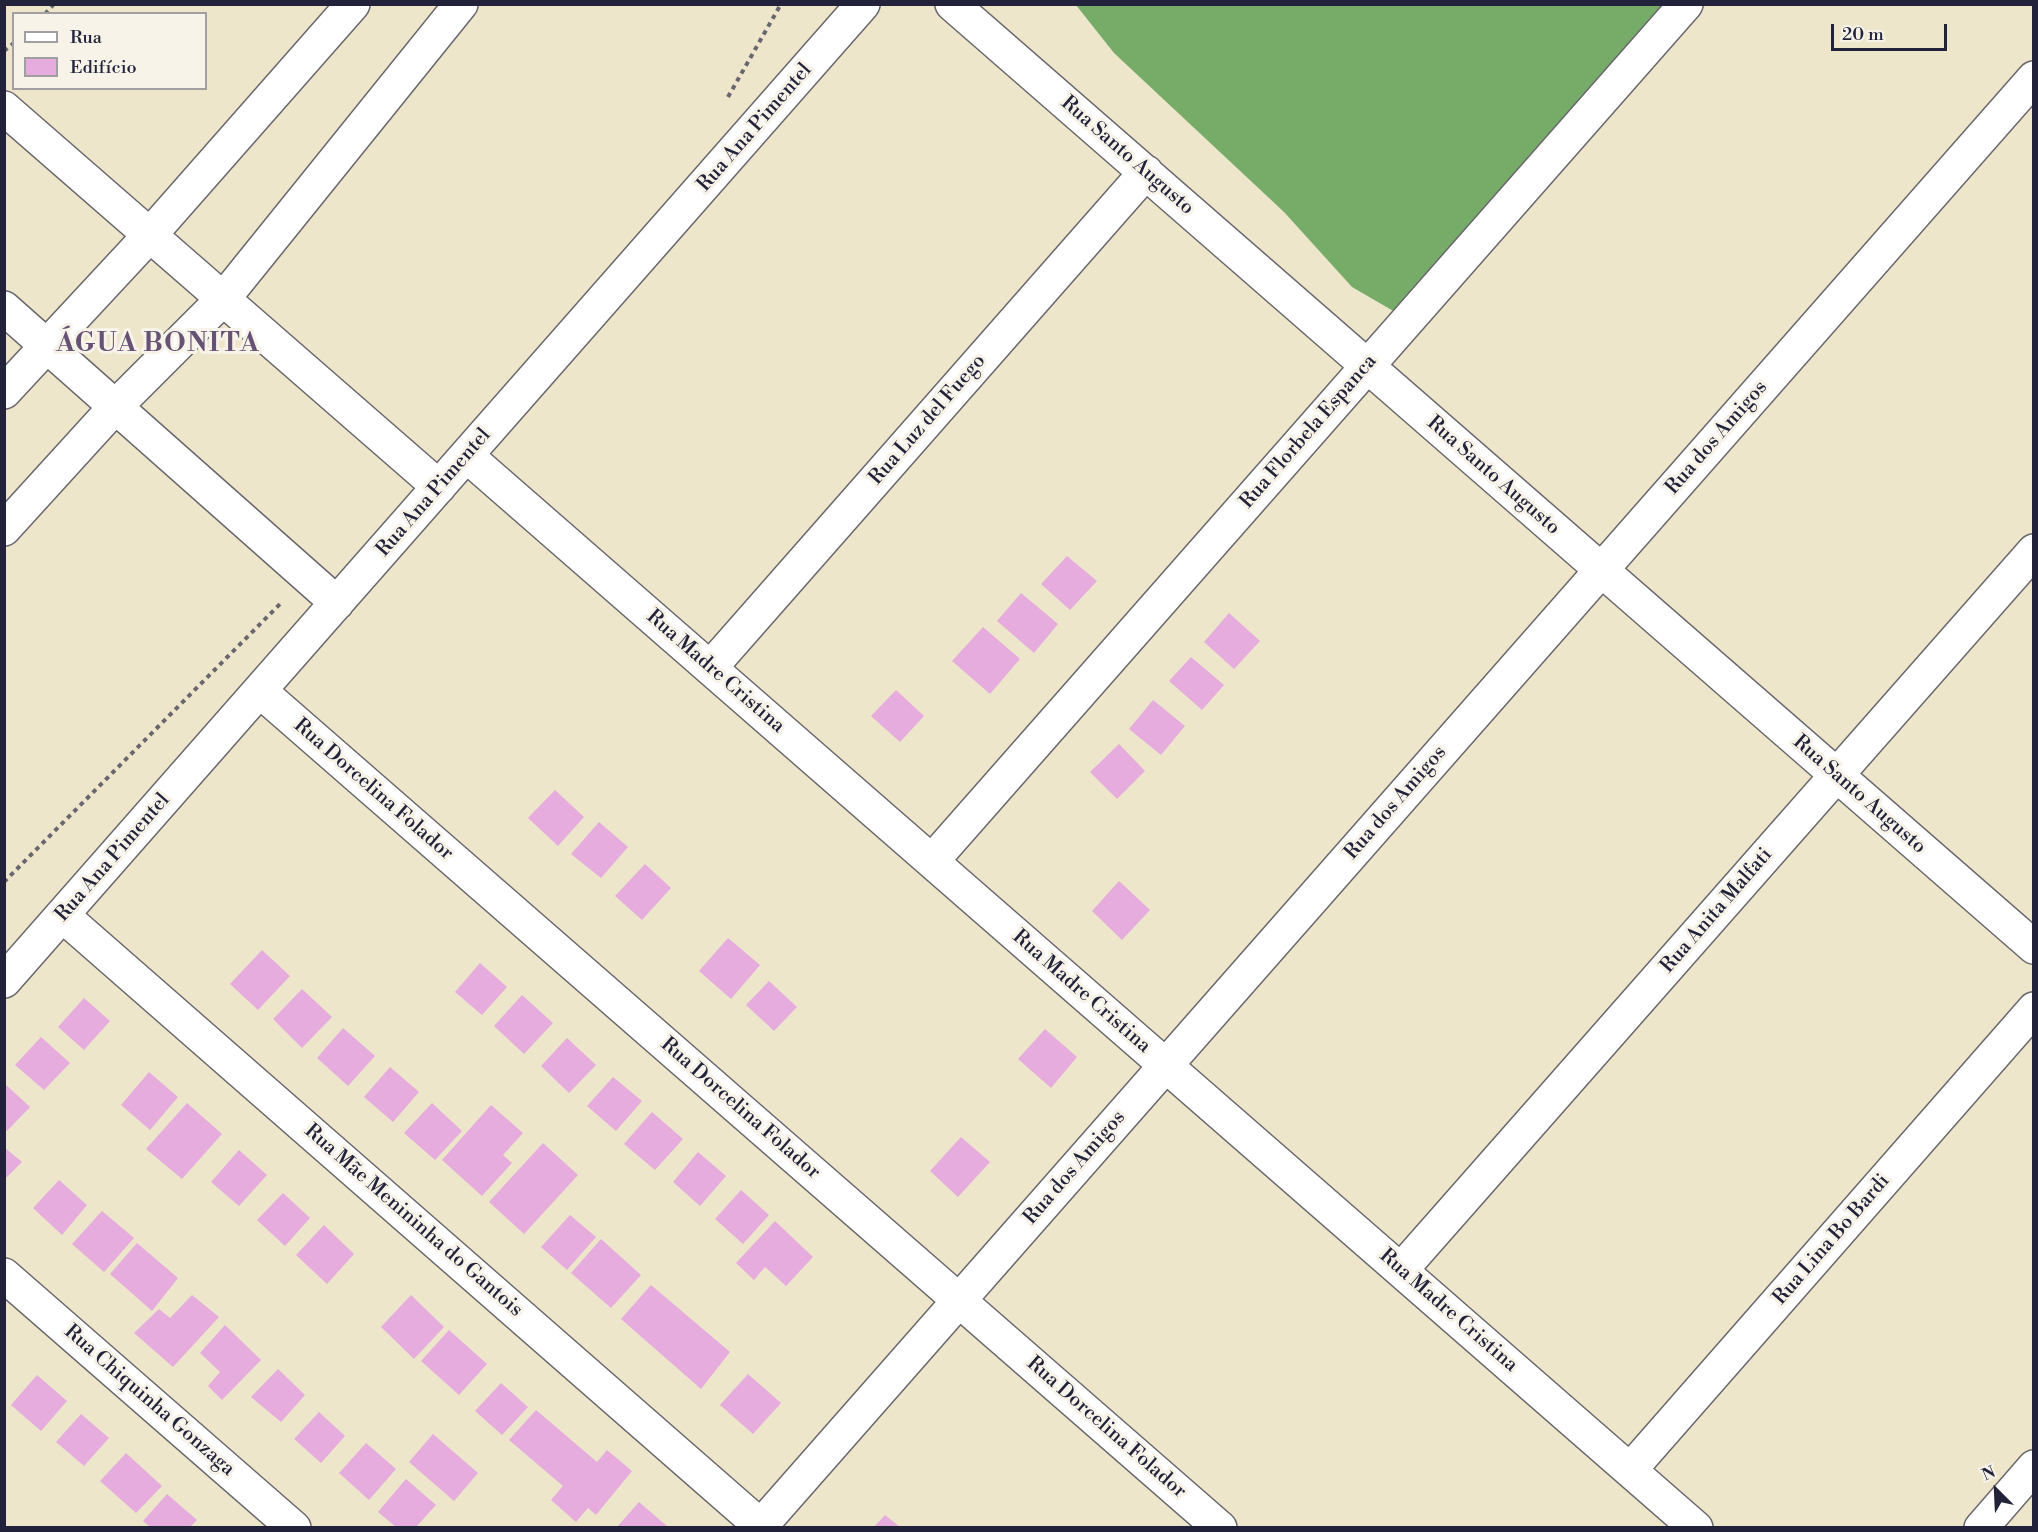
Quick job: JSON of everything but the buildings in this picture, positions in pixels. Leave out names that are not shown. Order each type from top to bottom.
[{"type":"street","points":[[4,392],[148,236],[353,4]]},
{"type":"street","points":[[4,529],[116,406],[224,298],[461,4]]},
{"type":"street","name":"Rua Ana Pimentel","points":[[4,981],[864,4]]},
{"type":"street","name":"Rua Santo Augusto","points":[[952,4],[2034,947]]},
{"type":"street","name":"Rua Florbela Espanca","points":[[932,861],[1686,4]]},
{"type":"street","name":"Rua dos Amigos","points":[[761,1527],[2034,78]]},
{"type":"street","points":[[4,108],[148,236],[224,298],[439,487]]},
{"type":"street","name":"Rua Luz del Fuego","points":[[710,668],[1146,172]]},
{"type":"street","points":[[4,309],[337,603]]},
{"type":"street","name":"Rua Madre Cristina","points":[[467,456],[1696,1527]]},
{"type":"street","name":"Rua Anita Malfati","points":[[1401,1270],[2034,551]]},
{"type":"street","name":"Rua Dorcelina Folador","points":[[260,691],[1220,1527]]},
{"type":"street","name":"Rua Mãe Menininha do Gantois","points":[[62,915],[761,1527]]},
{"type":"street","name":"Rua Lina Bo Bardi","points":[[1630,1470],[2034,1009]]},
{"type":"street","name":"Rua Chiquinha Gonzaga","points":[[4,1275],[294,1527]]},
{"type":"street","points":[[1981,1527],[2034,1467]]},
{"type":"green space","points":[[1076,5],[1667,5],[1402,316],[1352,287],[1284,212],[1114,53]]},
{"type":"district","name":"ÁGUA BONITA","points":[[158,345]]}]
